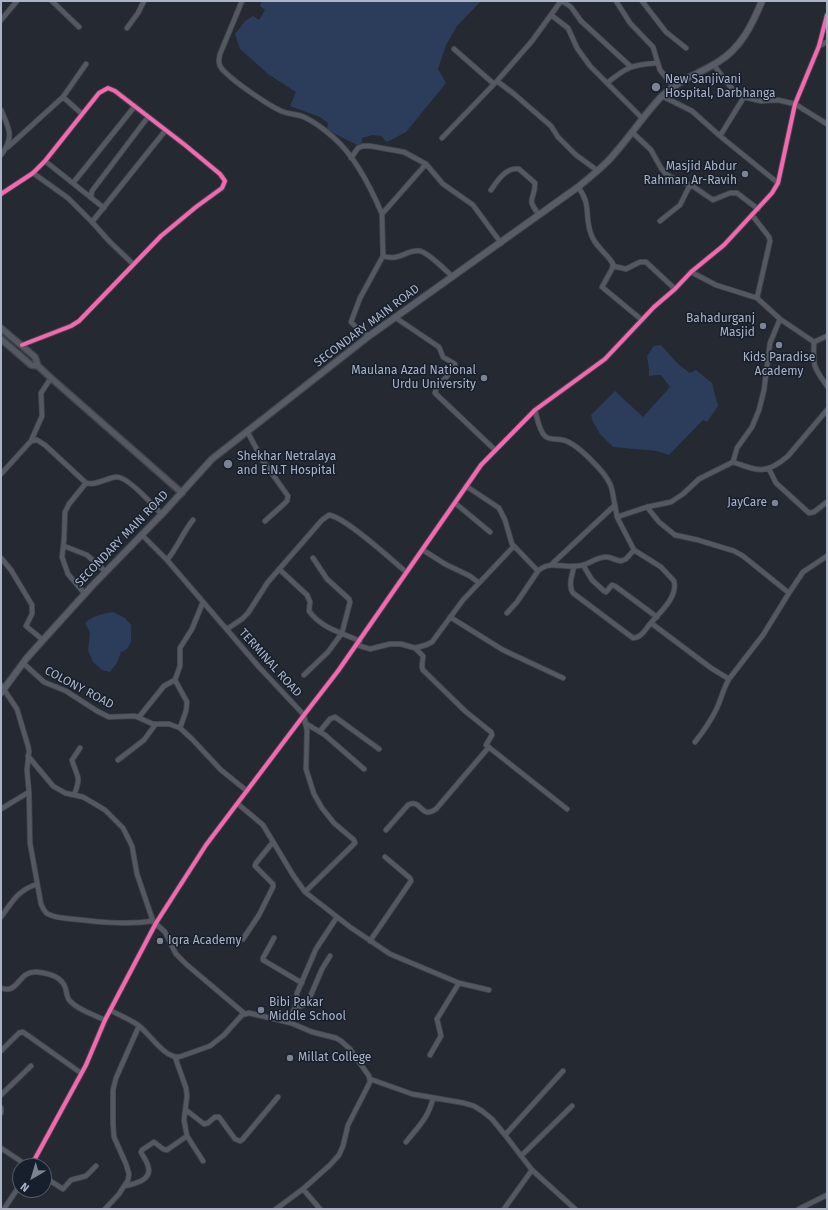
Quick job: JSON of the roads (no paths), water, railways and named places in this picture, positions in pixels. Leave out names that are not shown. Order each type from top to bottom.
[{"type":"main road","name":"SECONDARY MAIN ROAD","points":[[2,689],[85,594],[162,515],[212,459],[369,336],[501,243],[598,171],[609,160],[642,118],[662,96],[678,82],[713,64],[730,53],[743,39],[755,19],[762,1]]},
{"type":"street","points":[[1,20],[17,1]]},
{"type":"street","points":[[52,1],[79,27]]},
{"type":"street","points":[[127,28],[138,13],[144,1]]},
{"type":"street","points":[[242,1],[220,54],[219,65],[253,94],[273,108],[282,112],[304,117],[315,123],[335,139],[351,158],[370,187],[382,214],[383,256],[360,298],[351,322],[369,336]]},
{"type":"street","points":[[442,138],[496,83],[532,41],[562,1],[571,6],[581,21],[630,66]]},
{"type":"street","points":[[616,1],[630,23],[653,47],[657,63],[663,74],[674,87]]},
{"type":"street","points":[[642,1],[666,32],[686,48]]},
{"type":"street","points":[[551,15],[568,28],[581,55],[642,118]]},
{"type":"street","points":[[35,1158],[86,1065],[105,1020],[154,922],[206,845],[338,671],[481,465],[535,410],[605,359],[654,307],[675,289],[691,272],[724,245],[772,193],[778,183],[795,104],[820,46],[827,15]]},
{"type":"street","points":[[820,46],[827,42]]},
{"type":"street","points":[[454,49],[496,83],[514,94],[551,126],[558,137],[576,155],[598,171]]},
{"type":"street","points":[[607,83],[630,66],[657,63]]},
{"type":"street","points":[[1,154],[63,97],[86,64]]},
{"type":"street","points":[[713,64],[729,85],[744,97],[761,101],[778,100],[795,104],[827,124]]},
{"type":"street","points":[[1,194],[33,173],[45,161],[99,93],[108,88],[115,91],[186,145],[220,174],[224,178],[225,183],[222,188],[161,236],[75,324],[22,345]]},
{"type":"street","points":[[662,96],[692,111],[778,183]]},
{"type":"street","points":[[63,97],[82,114]]},
{"type":"street","points":[[720,136],[744,97]]},
{"type":"street","points":[[73,184],[135,106]]},
{"type":"street","points":[[1,110],[10,129],[8,147]]},
{"type":"street","points":[[91,198],[92,192],[148,117]]},
{"type":"street","points":[[92,222],[165,130]]},
{"type":"street","points":[[632,132],[651,150],[666,174],[690,185],[713,200],[730,193],[737,193],[758,209]]},
{"type":"street","points":[[351,158],[358,148],[370,146],[398,150],[426,164],[443,184],[473,205],[501,243]]},
{"type":"street","points":[[45,161],[104,208]]},
{"type":"street","points":[[382,214],[426,164]]},
{"type":"street","points":[[491,190],[502,175],[514,169],[519,169],[535,183],[531,201],[539,215]]},
{"type":"street","points":[[33,173],[68,198],[133,264]]},
{"type":"street","points":[[660,221],[680,205],[690,185]]},
{"type":"street","points":[[578,187],[586,199],[588,226],[593,240],[612,261],[613,266],[602,285],[602,288],[642,320]]},
{"type":"street","points":[[752,215],[769,237],[770,241],[770,248],[762,270],[757,298]]},
{"type":"street","points":[[383,256],[393,259],[414,252],[422,252],[453,277]]},
{"type":"street","points":[[613,266],[626,269],[640,262],[646,262],[675,289]]},
{"type":"street","points":[[691,272],[716,285],[757,298],[780,319],[814,342]]},
{"type":"street","points":[[396,318],[439,347],[443,357],[455,364],[454,368],[436,389],[435,393],[495,450]]},
{"type":"street","points":[[732,462],[737,448],[752,427],[757,416],[764,390],[770,343],[780,319]]},
{"type":"street","points":[[1,328],[35,357],[38,366]]},
{"type":"street","points":[[814,342],[827,336]]},
{"type":"street","points":[[1,339],[31,364],[38,366],[182,493]]},
{"type":"street","points":[[814,342],[814,364],[816,370],[827,386]]},
{"type":"street","points":[[1,474],[11,465],[31,441],[42,416],[41,393],[51,378]]},
{"type":"street","points":[[535,410],[541,428],[546,437],[567,441],[576,446],[606,477],[612,488],[617,517],[634,550],[661,567],[674,581],[674,589],[668,603],[640,636],[636,638],[623,632],[572,593],[570,590],[570,585],[574,567]]},
{"type":"street","points":[[617,517],[647,507],[671,502],[683,494],[699,478],[732,462],[754,469],[769,469],[782,462],[788,456],[827,410]]},
{"type":"street","points":[[247,431],[263,461],[288,496],[287,501],[265,521]]},
{"type":"street","points":[[31,441],[37,440],[46,445],[86,483],[92,484],[116,477],[122,478],[131,484],[162,515]]},
{"type":"street","points":[[769,469],[776,483],[809,513],[814,512],[827,502]]},
{"type":"street","points":[[85,594],[75,585],[68,574],[62,557],[64,546],[65,512],[69,504],[86,483]]},
{"type":"street","points":[[466,486],[499,508],[505,520],[512,544],[538,571]]},
{"type":"street","points":[[455,503],[490,532]]},
{"type":"street","points":[[552,564],[615,505]]},
{"type":"street","points":[[647,507],[659,522],[675,535],[734,551],[743,556],[789,593]]},
{"type":"street","points":[[227,629],[248,613],[279,568],[322,520],[329,515],[335,516],[353,528],[406,572]]},
{"type":"street","points":[[167,560],[175,550],[186,528],[193,520]]},
{"type":"street","name":"TERMINAL ROAD","points":[[142,535],[167,560],[259,667],[304,715]]},
{"type":"street","points":[[64,546],[87,555],[106,572]]},
{"type":"street","points":[[414,648],[432,642],[463,600],[514,546]]},
{"type":"street","points":[[423,550],[451,568],[466,574],[479,583]]},
{"type":"street","points":[[506,613],[517,602],[538,571],[544,566],[552,564],[574,567],[599,558],[607,557],[618,561],[624,560],[634,550]]},
{"type":"street","points":[[695,742],[705,729],[712,716],[729,678],[763,635],[803,572],[827,556]]},
{"type":"street","points":[[1,558],[11,570],[32,605],[32,614],[26,626],[44,640]]},
{"type":"street","points":[[304,675],[328,652],[342,633],[350,600],[327,579],[313,558]]},
{"type":"street","points":[[583,565],[592,580],[604,591],[606,592],[612,585],[615,586],[657,617]]},
{"type":"street","points":[[279,568],[307,595],[310,602],[309,611],[312,615],[335,632],[342,633],[370,649],[390,644],[401,644],[414,648],[423,656],[423,670],[465,711],[491,732],[492,735],[486,744],[567,809]]},
{"type":"street","points":[[203,602],[190,633],[180,648],[180,666],[176,680],[187,702],[186,711],[180,728],[221,770],[247,791]]},
{"type":"street","points":[[450,617],[503,650],[563,678]]},
{"type":"street","points":[[651,623],[711,668],[729,678]]},
{"type":"street","name":"COLONY ROAD","points":[[23,664],[44,682],[66,691],[109,717],[139,717],[148,723],[155,725],[169,724],[180,728]]},
{"type":"street","points":[[139,717],[164,686],[176,680]]},
{"type":"street","points":[[2,689],[13,701],[20,714],[28,746],[27,770],[30,843],[43,909],[46,913],[54,916],[93,921],[129,923],[154,922]]},
{"type":"street","points":[[304,715],[307,731],[306,769],[314,794],[322,808],[334,823],[354,840],[355,843],[305,892]]},
{"type":"street","points":[[320,731],[330,719],[335,717],[379,749]]},
{"type":"street","points":[[305,723],[320,731],[364,769]]},
{"type":"street","points":[[118,760],[144,740],[155,725]]},
{"type":"street","points":[[386,830],[411,803],[416,804],[427,813],[430,813],[489,747]]},
{"type":"street","points":[[74,795],[79,783],[79,778],[72,760],[80,748]]},
{"type":"street","points":[[28,756],[53,786],[65,792],[89,800],[105,810],[123,828],[132,846],[137,874],[154,922],[165,932],[176,954],[245,1014]]},
{"type":"street","points":[[1,809],[29,792]]},
{"type":"street","points":[[238,804],[263,825],[305,892],[337,917],[390,954],[459,983],[489,990]]},
{"type":"street","points":[[242,939],[259,915],[273,887],[272,883],[255,866],[273,842]]},
{"type":"street","points":[[370,940],[411,882],[410,878],[385,857]]},
{"type":"street","points":[[1,918],[19,894],[27,888],[37,884]]},
{"type":"street","points":[[287,1022],[295,1008],[297,993],[316,950],[337,917]]},
{"type":"street","points":[[274,938],[263,960],[302,982]]},
{"type":"street","points":[[295,1008],[307,1004],[319,976],[330,956]]},
{"type":"street","points":[[1,988],[7,990],[12,989],[25,975],[34,971],[57,977],[65,986],[68,997],[73,1004],[105,1020]]},
{"type":"street","points":[[430,1055],[441,1036],[436,1020],[459,983]]},
{"type":"street","points":[[110,1010],[139,1026],[167,1053],[175,1057],[210,1046],[224,1036],[245,1014],[253,1013],[287,1022],[341,1041],[350,1049],[370,1079],[412,1094],[474,1106],[492,1119],[532,1170],[575,1209]]},
{"type":"street","points":[[105,1209],[125,1186],[128,1174],[126,1164],[114,1137],[113,1090],[116,1078],[139,1026]]},
{"type":"street","points":[[1,1051],[19,1033],[23,1032],[81,1073]]},
{"type":"street","points":[[175,1057],[186,1088],[186,1110],[184,1120],[187,1136],[203,1161]]},
{"type":"street","points":[[1,1095],[31,1066]]},
{"type":"street","points":[[505,1135],[563,1071]]},
{"type":"street","points":[[276,1209],[330,1165],[339,1155],[343,1146],[348,1125],[370,1084],[370,1079]]},
{"type":"street","points":[[186,1110],[204,1124],[216,1117],[219,1117],[235,1139],[240,1142],[278,1097]]},
{"type":"street","points":[[406,1142],[427,1115],[433,1098]]},
{"type":"street","points":[[521,1156],[572,1106]]},
{"type":"street","points":[[1,1108],[1,1113]]},
{"type":"street","points":[[125,1186],[138,1184],[148,1174],[149,1167],[142,1150],[154,1142],[163,1149],[167,1150],[187,1136]]},
{"type":"street","points":[[1,1148],[16,1158]]},
{"type":"street","points":[[52,1182],[63,1189],[71,1180],[86,1176],[96,1166]]},
{"type":"street","points":[[504,1209],[532,1170]]},
{"type":"street","points":[[303,1188],[320,1209]]},
{"type":"street","points":[[799,1209],[827,1195]]},
{"type":"street","points":[[4,1209],[12,1197]]},
{"type":"water","points":[[262,1],[481,1],[457,26],[446,45],[438,69],[446,83],[406,132],[387,142],[381,136],[372,135],[362,138],[361,147],[327,130],[328,123],[320,117],[290,106],[296,92],[268,74],[240,49],[235,34],[245,21],[253,16],[259,20],[265,10],[260,6]]},
{"type":"water","points":[[661,345],[678,364],[690,373],[696,370],[712,383],[718,406],[707,422],[703,420],[669,455],[657,451],[613,447],[600,434],[591,415],[615,391],[643,417],[670,387],[661,375],[649,376],[647,356],[654,346]]},
{"type":"water","points":[[113,612],[125,618],[131,625],[131,642],[127,649],[121,652],[117,663],[110,672],[102,670],[93,662],[88,650],[90,633],[85,623],[88,620],[102,614]]},
{"type":"place","name":"New Sanjivani Hospital, Darbhanga","points":[[656,87]]},
{"type":"place","name":"Masjid Abdur Rahman Ar-Ravih","points":[[745,174]]},
{"type":"place","name":"Bahadurganj Masjid","points":[[763,326]]},
{"type":"place","name":"Kids Paradise Academy","points":[[779,345]]},
{"type":"place","name":"Maulana Azad National Urdu University","points":[[484,378]]},
{"type":"place","name":"Shekhar Netralaya and E.N.T Hospital","points":[[228,464]]},
{"type":"place","name":"JayCare","points":[[775,503]]},
{"type":"place","name":"Iqra Academy","points":[[160,941]]},
{"type":"place","name":"Bibi Pakar Middle School","points":[[261,1010]]},
{"type":"place","name":"Millat College","points":[[290,1058]]}]
